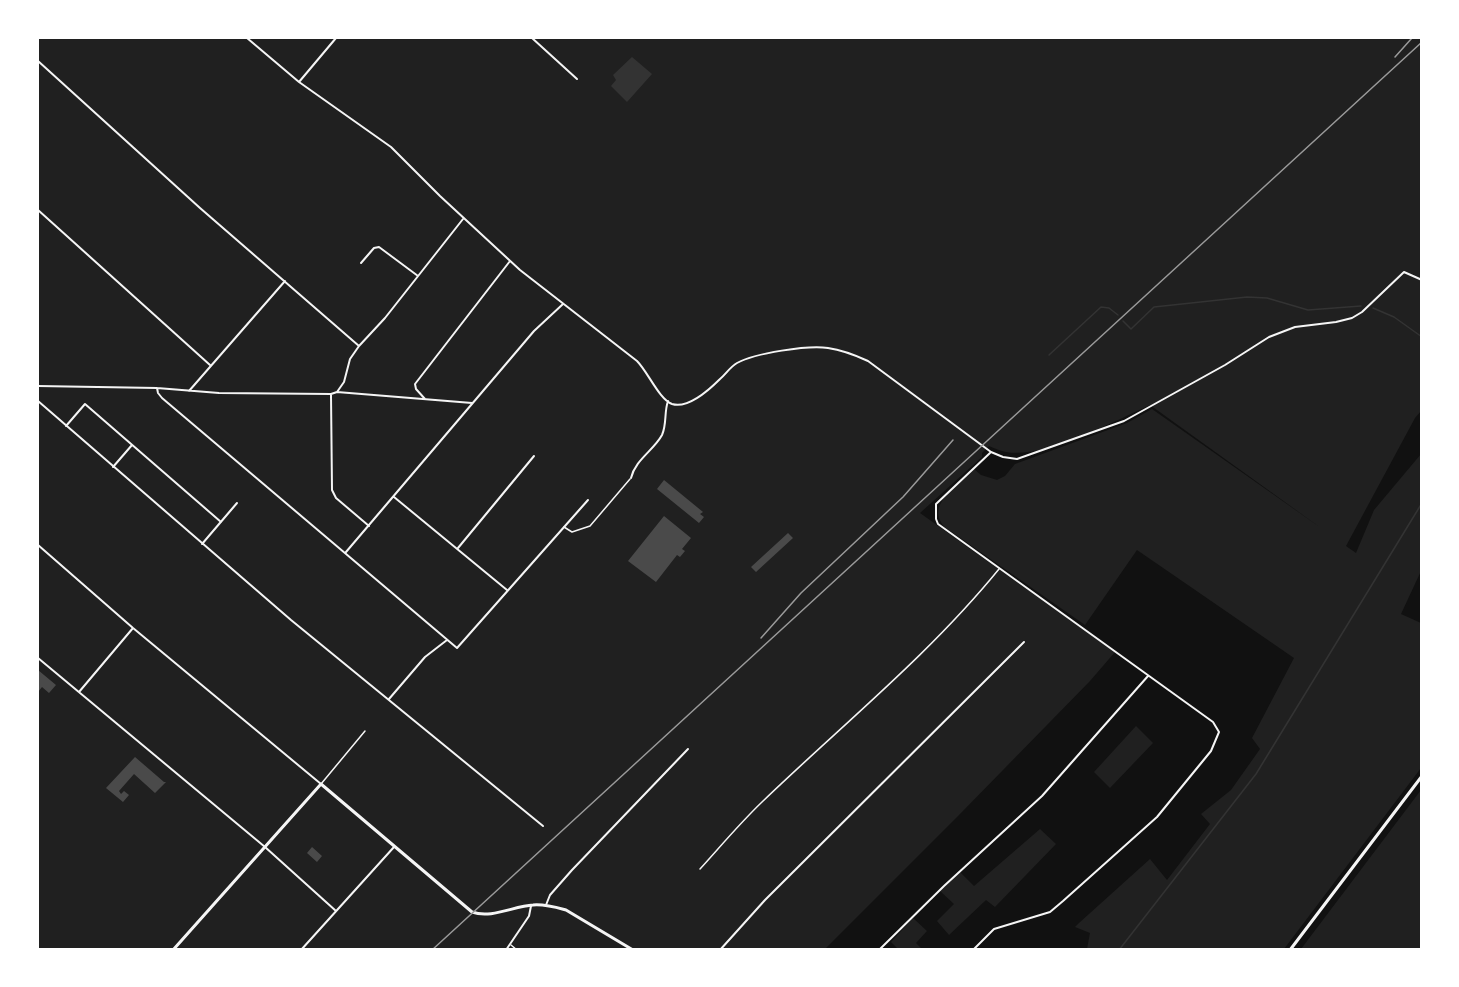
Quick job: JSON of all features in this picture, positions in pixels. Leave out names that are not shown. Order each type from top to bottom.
[{"type":"street","points":[[247,38],[299,82],[391,147],[510,261],[638,361],[668,401],[677,405],[687,403],[714,385],[734,364],[791,350],[827,348],[848,353],[876,365],[991,452],[1017,459],[1124,420],[1225,365],[1269,337],[1295,327],[1336,322],[1362,312],[1404,272],[1422,280]]},
{"type":"street","points":[[299,82],[336,38]]},
{"type":"street","points":[[532,38],[578,79]]},
{"type":"street","points":[[38,61],[200,208],[359,345]]},
{"type":"street","points":[[38,210],[210,365]]},
{"type":"street","points":[[337,392],[344,382],[350,359],[359,345],[385,318],[464,218]]},
{"type":"street","points":[[361,264],[374,248],[379,247],[418,276]]},
{"type":"street","points":[[427,400],[416,389],[415,384],[510,261]]},
{"type":"street","points":[[189,391],[285,281]]},
{"type":"street","points":[[345,553],[534,331],[563,304]]},
{"type":"street","points":[[38,386],[331,394],[337,392],[472,403]]},
{"type":"street","points":[[157,388],[162,398],[209,440],[457,648],[588,500]]},
{"type":"street","points":[[331,394],[332,490],[336,498],[369,526]]},
{"type":"street","points":[[38,401],[300,627],[543,826]]},
{"type":"street","points":[[631,478],[635,468],[662,434],[665,425],[664,412],[668,401]]},
{"type":"street","points":[[66,426],[85,405],[221,522]]},
{"type":"street","points":[[113,467],[132,445]]},
{"type":"street","points":[[974,950],[994,929],[1050,912],[1063,901],[1157,817],[1211,750],[1219,736],[1217,726],[1000,568],[942,529],[936,519],[935,509],[939,500],[991,452]]},
{"type":"street","points":[[457,549],[534,456]]},
{"type":"street","points":[[394,497],[507,590]]},
{"type":"street","points":[[202,544],[237,503]]},
{"type":"street","points":[[38,544],[134,628],[472,912],[485,914],[531,905],[546,905],[566,910],[633,950]]},
{"type":"street","points":[[79,692],[134,628]]},
{"type":"street","points":[[389,699],[425,657],[447,640]]},
{"type":"street","points":[[720,950],[765,900],[1024,642]]},
{"type":"street","points":[[38,658],[265,847],[336,911]]},
{"type":"street","points":[[879,950],[944,886],[1042,796],[1148,676]]},
{"type":"street","points":[[546,905],[550,895],[572,870],[688,749]]},
{"type":"street","points":[[1290,950],[1422,776]]},
{"type":"street","points":[[173,950],[321,784]]},
{"type":"street","points":[[301,950],[394,847]]},
{"type":"street","points":[[506,950],[529,916],[531,905]]},
{"type":"lane","points":[[564,527],[568,531],[576,532],[590,526],[631,478]]},
{"type":"lane","points":[[700,869],[760,804],[933,643],[1000,568]]},
{"type":"lane","points":[[321,784],[365,731]]},
{"type":"lane","points":[[510,944],[517,950]]},
{"type":"shaded area","points":[[38,38],[1421,38],[1421,411],[1415,418],[1346,546],[1356,553],[1374,510],[1421,454],[1421,571],[1401,614],[1421,623],[1421,768],[1284,949],[1087,949],[1090,933],[1075,927],[1150,859],[1167,880],[1210,824],[1201,814],[1231,790],[1260,749],[1252,738],[1294,658],[1137,550],[1085,625],[946,528],[940,520],[939,512],[941,504],[952,488],[974,469],[981,475],[997,480],[1005,476],[1015,464],[1127,423],[1152,409],[1321,528],[1150,405],[1099,429],[1039,450],[1021,453],[1006,452],[989,446],[982,453],[982,457],[920,513],[1115,652],[1090,681],[825,949],[38,949]]},
{"type":"shaded area","points":[[632,57],[652,74],[627,102],[611,86],[616,80],[613,75]]},
{"type":"shaded area","points":[[1136,726],[1153,743],[1110,788],[1094,772]]},
{"type":"shaded area","points":[[1421,790],[1421,949],[1301,949]]},
{"type":"shaded area","points":[[1040,829],[1056,844],[995,907],[986,900],[949,935],[937,921],[954,904],[940,891],[960,872],[974,886]]},
{"type":"shaded area","points":[[913,918],[927,931],[916,943],[922,949],[898,949],[891,942]]},
{"type":"building","points":[[664,480],[703,512],[700,514],[704,517],[699,523],[657,489]]},
{"type":"building","points":[[664,516],[691,538],[682,549],[685,551],[680,557],[677,555],[656,582],[628,561]]},
{"type":"building","points":[[788,533],[793,538],[756,572],[751,567]]},
{"type":"building","points":[[38,670],[56,685],[49,693],[42,687],[38,692]]},
{"type":"building","points":[[135,757],[166,782],[155,793],[134,774],[119,791],[121,794],[124,791],[129,795],[123,802],[106,788]]},
{"type":"building","points":[[312,847],[322,856],[317,862],[307,853]]},
{"type":"waterway","points":[[1123,321],[1131,329],[1154,307],[1247,297],[1267,298],[1308,310],[1361,306]]},
{"type":"waterway","points":[[1049,355],[1101,307],[1109,308],[1118,315]]},
{"type":"waterway","points":[[1373,308],[1394,317],[1422,337]]},
{"type":"waterway","points":[[1119,950],[1256,774],[1422,503]]},
{"type":"railway","points":[[1395,57],[1412,38]]},
{"type":"railway","points":[[432,950],[1422,42]]},
{"type":"railway","points":[[761,638],[801,593],[903,497],[953,440]]}]
